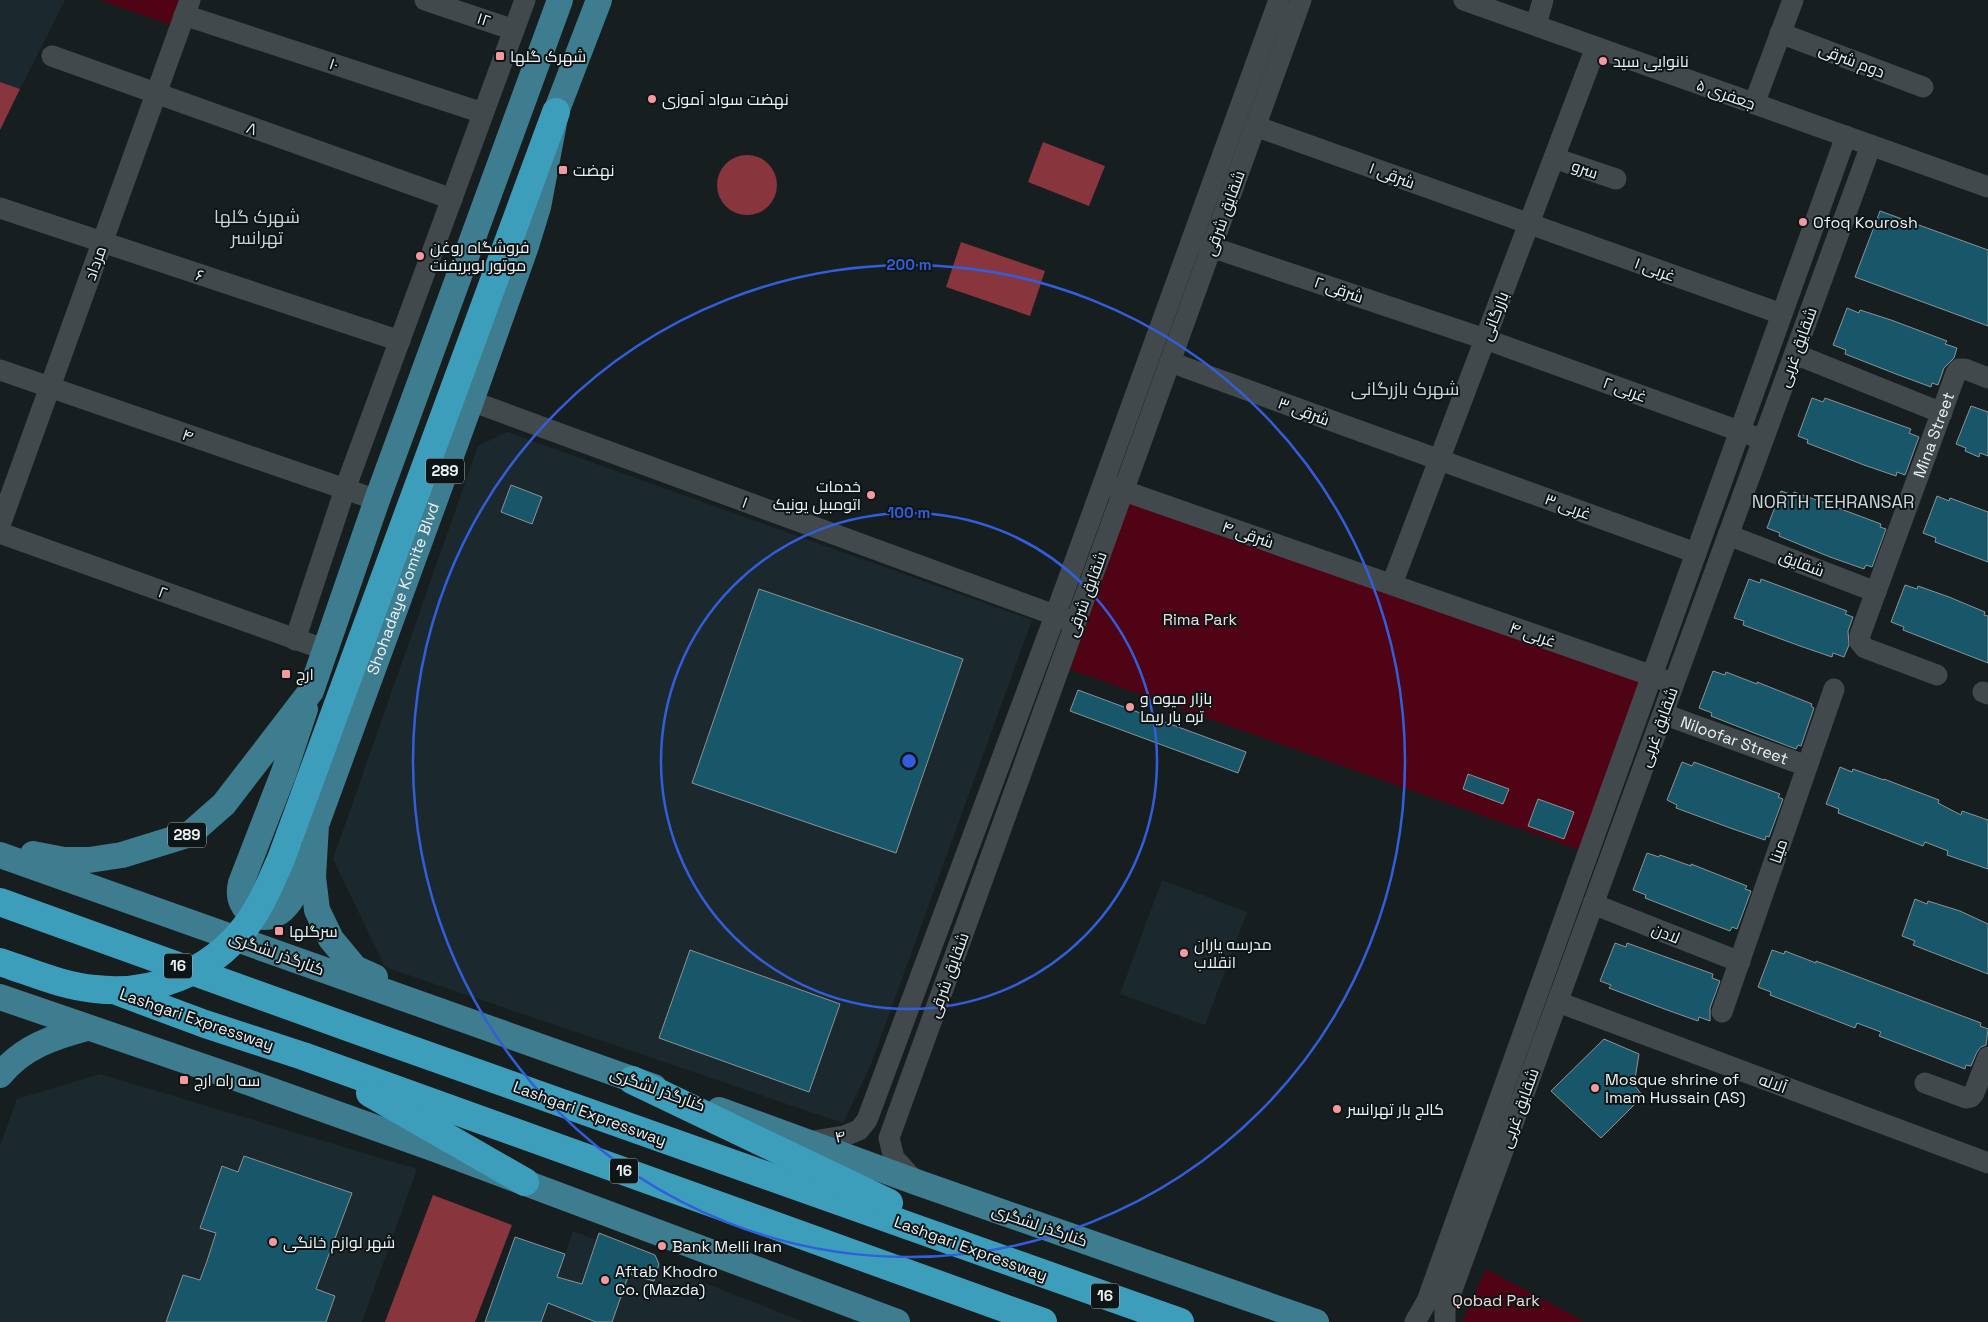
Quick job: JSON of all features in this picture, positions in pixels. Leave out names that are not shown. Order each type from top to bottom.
[{"type":"highway","points":[[0,962],[64,983],[95,989],[141,989],[173,980],[197,970],[214,959],[246,926],[263,899],[281,859],[556,112]]},
{"type":"highway","name":"Lashgari Expressway","points":[[0,902],[1180,1322]]},
{"type":"highway","name":"Lashgari Expressway","points":[[0,948],[205,1024],[303,1056],[1043,1322]]},
{"type":"highway","points":[[303,1056],[526,1182]]},
{"type":"highway","points":[[632,1080],[1031,1269]]},
{"type":"main road","name":"289","points":[[0,848],[64,860],[89,860],[122,855],[190,834],[224,804],[311,691],[377,500],[560,0]]},
{"type":"main road","name":"Shohadaye Komite Blvd","points":[[469,1020],[355,968],[341,951],[332,939],[317,910],[313,877],[316,825],[471,401],[538,207],[556,112],[599,0]]},
{"type":"main road","points":[[311,691],[284,772],[241,883],[238,893],[245,909],[254,915],[268,917],[287,906],[304,870],[316,825]]},
{"type":"main road","name":"کنارگذر لشگری","points":[[0,855],[469,1020],[916,1182],[1316,1322]]},
{"type":"main road","points":[[0,997],[239,1079],[526,1182],[897,1322]]},
{"type":"main road","points":[[0,1075],[11,1062],[33,1046],[55,1036],[87,1028]]},
{"type":"main road","points":[[0,1045],[2,1057],[0,1065]]},
{"type":"street","name":"۱۲","points":[[425,0],[514,30]]},
{"type":"street","points":[[295,640],[345,489],[525,0]]},
{"type":"street","name":"شقایق شرقی","points":[[916,1182],[894,1158],[888,1138],[1075,622],[1113,487],[1202,243],[1279,0]]},
{"type":"street","name":"شقایق شرقی","points":[[867,1120],[1055,616],[1170,362],[1202,243],[1255,126],[1301,0]]},
{"type":"street","name":"جعفری ۵","points":[[1464,0],[1988,187]]},
{"type":"street","points":[[1536,26],[1543,0]]},
{"type":"street","points":[[1754,104],[1793,0]]},
{"type":"street","name":"مرداد","points":[[0,525],[187,8]]},
{"type":"street","name":"۱۰","points":[[187,8],[483,113]]},
{"type":"street","name":"دوم شرقی","points":[[1780,33],[1923,87]]},
{"type":"street","name":"بازرگانی","points":[[1392,584],[1596,47]]},
{"type":"street","name":"۸","points":[[52,56],[452,199]]},
{"type":"street","name":"۱ شرقی","points":[[1255,126],[1529,224]]},
{"type":"street","name":"شقایق غربی","points":[[1439,1311],[1510,1070],[1846,136]]},
{"type":"street","name":"شقایق غربی","points":[[1439,1311],[1558,1002],[1871,145]]},
{"type":"street","name":"سرو","points":[[1554,158],[1616,179]]},
{"type":"street","name":"۶","points":[[0,208],[400,341]]},
{"type":"street","name":"۱ غربی","points":[[1529,224],[1782,314]]},
{"type":"street","name":"۲ شرقی","points":[[1202,243],[1485,339]]},
{"type":"street","name":"۲ غربی","points":[[1485,339],[1740,430],[1763,440]]},
{"type":"street","points":[[1795,354],[1942,413]]},
{"type":"street","name":"۳ شرقی","points":[[1170,362],[1439,460]]},
{"type":"street","name":"Mina Street","points":[[1937,675],[1865,648],[1860,642],[1860,635],[1959,370],[1965,369],[1988,378]]},
{"type":"street","name":"۴","points":[[0,370],[377,500]]},
{"type":"street","name":"۱","points":[[471,401],[1075,622]]},
{"type":"street","name":"۳ غربی","points":[[1439,460],[1696,553]]},
{"type":"street","name":"۴ شرقی","points":[[1113,487],[1392,584]]},
{"type":"street","name":"۲","points":[[0,533],[326,650]]},
{"type":"street","name":"شقایق","points":[[1728,534],[1876,592]]},
{"type":"street","name":"۴ غربی","points":[[1392,584],[1674,684]]},
{"type":"street","name":"مینا","points":[[1722,1012],[1834,689]]},
{"type":"street","name":"Niloofar Street","points":[[1663,714],[1807,766]]},
{"type":"street","name":"لادن","points":[[1594,904],[1740,962]]},
{"type":"street","name":"آلاله","points":[[1558,1002],[1988,1163]]},
{"type":"street","points":[[1925,1083],[1966,1098],[1971,1097],[1988,1058]]},
{"type":"street","points":[[1510,1070],[1530,1077]]},
{"type":"street","name":"۴","points":[[807,1142],[852,1133],[859,1130],[867,1120]]},
{"type":"street","points":[[1415,1322],[1439,1311]]},
{"type":"shaded area","points":[[0,0],[65,0],[20,89],[0,82]]},
{"type":"shaded area","points":[[0,82],[20,89],[0,130]]},
{"type":"shaded area","points":[[1043,142],[1105,166],[1089,206],[1028,182]]},
{"type":"shaded area","points":[[747,155],[763,160],[768,164],[772,169],[777,185],[772,201],[768,206],[763,210],[747,215],[731,210],[726,206],[722,201],[717,185],[722,169],[726,164],[731,160]]},
{"type":"shaded area","points":[[961,242],[1045,271],[1030,316],[946,287]]},
{"type":"shaded area","points":[[507,432],[1032,620],[871,1064],[843,1123],[385,967],[333,859],[478,446]]},
{"type":"shaded area","name":"مدرسه یاران انقلاب","points":[[1162,880],[1247,912],[1205,1025],[1120,994]]},
{"type":"shaded area","points":[[100,1074],[417,1169],[362,1322],[0,1322],[0,1146],[17,1099]]},
{"type":"shaded area","points":[[433,1195],[512,1225],[475,1322],[385,1322]]},
{"type":"shaded area","points":[[573,1231],[804,1322],[541,1322]]},
{"type":"green space","points":[[100,0],[190,0],[179,28]]},
{"type":"green space","name":"Rima Park","points":[[1129,498],[1655,687],[1591,854],[1066,668]]},
{"type":"green space","name":"Qobad Park","points":[[1486,1269],[1585,1322],[1462,1322]]},
{"type":"building","points":[[1880,211],[1988,250],[1988,326],[1855,277]]},
{"type":"building","points":[[1847,308],[1859,313],[1860,310],[1891,320],[1947,341],[1945,344],[1957,348],[1954,358],[1944,368],[1938,385],[1932,383],[1931,387],[1896,374],[1845,354],[1846,350],[1833,345]]},
{"type":"building","points":[[1812,398],[1823,402],[1825,398],[1911,429],[1909,433],[1919,437],[1905,475],[1897,472],[1896,476],[1864,465],[1807,443],[1808,440],[1798,436]]},
{"type":"building","points":[[1971,406],[1988,412],[1988,456],[1980,453],[1979,457],[1965,451],[1966,448],[1956,444]]},
{"type":"building","points":[[511,485],[542,497],[532,524],[501,512]]},
{"type":"building","points":[[1781,491],[1793,495],[1794,492],[1881,524],[1880,527],[1886,529],[1872,567],[1866,565],[1864,569],[1830,557],[1779,536],[1780,533],[1767,528]]},
{"type":"building","points":[[1937,496],[1949,501],[1950,498],[1988,512],[1988,562],[1935,542],[1936,538],[1923,533]]},
{"type":"building","points":[[1749,579],[1760,583],[1761,579],[1847,611],[1845,614],[1853,617],[1848,631],[1849,645],[1844,657],[1833,653],[1832,657],[1800,646],[1743,625],[1744,621],[1734,618]]},
{"type":"building","points":[[1905,585],[1917,589],[1918,586],[1985,612],[1984,615],[1988,616],[1988,663],[1903,630],[1904,627],[1891,622]]},
{"type":"building","points":[[759,589],[963,659],[896,853],[692,783]]},
{"type":"building","points":[[1713,671],[1725,675],[1726,672],[1757,684],[1757,682],[1812,704],[1811,706],[1814,708],[1801,746],[1798,745],[1796,749],[1711,716],[1712,713],[1699,708]]},
{"type":"building","points":[[1078,690],[1246,752],[1238,773],[1070,711]]},
{"type":"building","points":[[1682,762],[1692,766],[1694,762],[1780,794],[1778,797],[1783,799],[1769,837],[1766,836],[1765,840],[1676,808],[1677,805],[1667,800]]},
{"type":"building","points":[[1840,767],[1852,772],[1853,769],[1884,779],[1939,800],[1938,803],[1961,815],[1962,811],[1988,820],[1988,869],[1947,855],[1948,851],[1925,842],[1923,846],[1838,813],[1839,809],[1826,804]]},
{"type":"building","points":[[1468,774],[1509,789],[1503,804],[1463,789]]},
{"type":"building","points":[[1538,799],[1574,812],[1564,839],[1528,826]]},
{"type":"building","points":[[1647,853],[1659,857],[1660,855],[1691,866],[1691,864],[1747,886],[1745,889],[1751,891],[1737,929],[1732,927],[1730,931],[1645,898],[1646,895],[1633,890]]},
{"type":"building","points":[[1915,899],[1927,904],[1928,901],[1960,911],[1988,924],[1988,974],[1913,945],[1915,941],[1902,936]]},
{"type":"building","points":[[1615,943],[1626,947],[1627,943],[1713,974],[1712,978],[1720,981],[1710,1008],[1710,1021],[1699,1017],[1698,1021],[1667,1010],[1609,988],[1611,985],[1600,981]]},
{"type":"building","points":[[690,950],[840,1004],[809,1092],[659,1038]]},
{"type":"building","points":[[1772,950],[1784,954],[1785,951],[1816,963],[1816,961],[1981,1023],[1980,1026],[1988,1029],[1986,1045],[1977,1052],[1971,1066],[1966,1065],[1965,1069],[1879,1036],[1881,1032],[1857,1023],[1855,1028],[1770,995],[1771,992],[1758,987]]},
{"type":"building","name":"Mosque shrine of Imam Hussain (AS)","points":[[1604,1039],[1639,1054],[1634,1085],[1643,1096],[1601,1138],[1551,1091]]},
{"type":"building","name":"شهر لوازم خانگی","points":[[244,1156],[352,1193],[316,1289],[335,1296],[326,1322],[166,1322],[183,1275],[200,1280],[207,1261],[216,1233],[200,1228],[222,1166],[238,1172]]},
{"type":"building","points":[[599,1233],[655,1255],[659,1264],[654,1281],[629,1274],[612,1322],[596,1322],[548,1303],[541,1322],[485,1322],[515,1237],[565,1254],[557,1277],[582,1284]]},
{"type":"place","name":"شهرک گلها","points":[[500,56]]},
{"type":"place","name":"نانوایی سید","points":[[1603,61]]},
{"type":"place","name":"نهضت سواد آموزی","points":[[652,99]]},
{"type":"place","name":"نهضت","points":[[563,170]]},
{"type":"place","name":"Ofoq Kourosh","points":[[1803,222]]},
{"type":"place","name":"فروشگاه روغن موتور لوبریفنت","points":[[420,256]]},
{"type":"place","name":"خدمات اتومبیل یونیک","points":[[871,495]]},
{"type":"place","name":"ارج","points":[[286,674]]},
{"type":"place","name":"بازار میوه و تره بار ریما","points":[[1130,707]]},
{"type":"place","name":"سرگلها","points":[[279,931]]},
{"type":"place","name":"مدرسه یاران انقلاب","points":[[1184,953]]},
{"type":"place","name":"سه راه ارج","points":[[184,1080]]},
{"type":"place","name":"Mosque shrine of Imam Hussain (AS)","points":[[1595,1088]]},
{"type":"place","name":"کالج بار تهرانسر","points":[[1337,1109]]},
{"type":"place","name":"شهر لوازم خانگی","points":[[273,1242]]},
{"type":"place","name":"Bank Melli Iran","points":[[662,1246]]},
{"type":"place","name":"Aftab Khodro Co. (Mazda)","points":[[605,1280]]},
{"type":"district","name":"شهرک گلها تهرانسر","points":[[257,227]]},
{"type":"district","name":"شهرک بازرگانی","points":[[1405,389]]},
{"type":"district","name":"NORTH TEHRANSAR","points":[[1833,502]]}]
